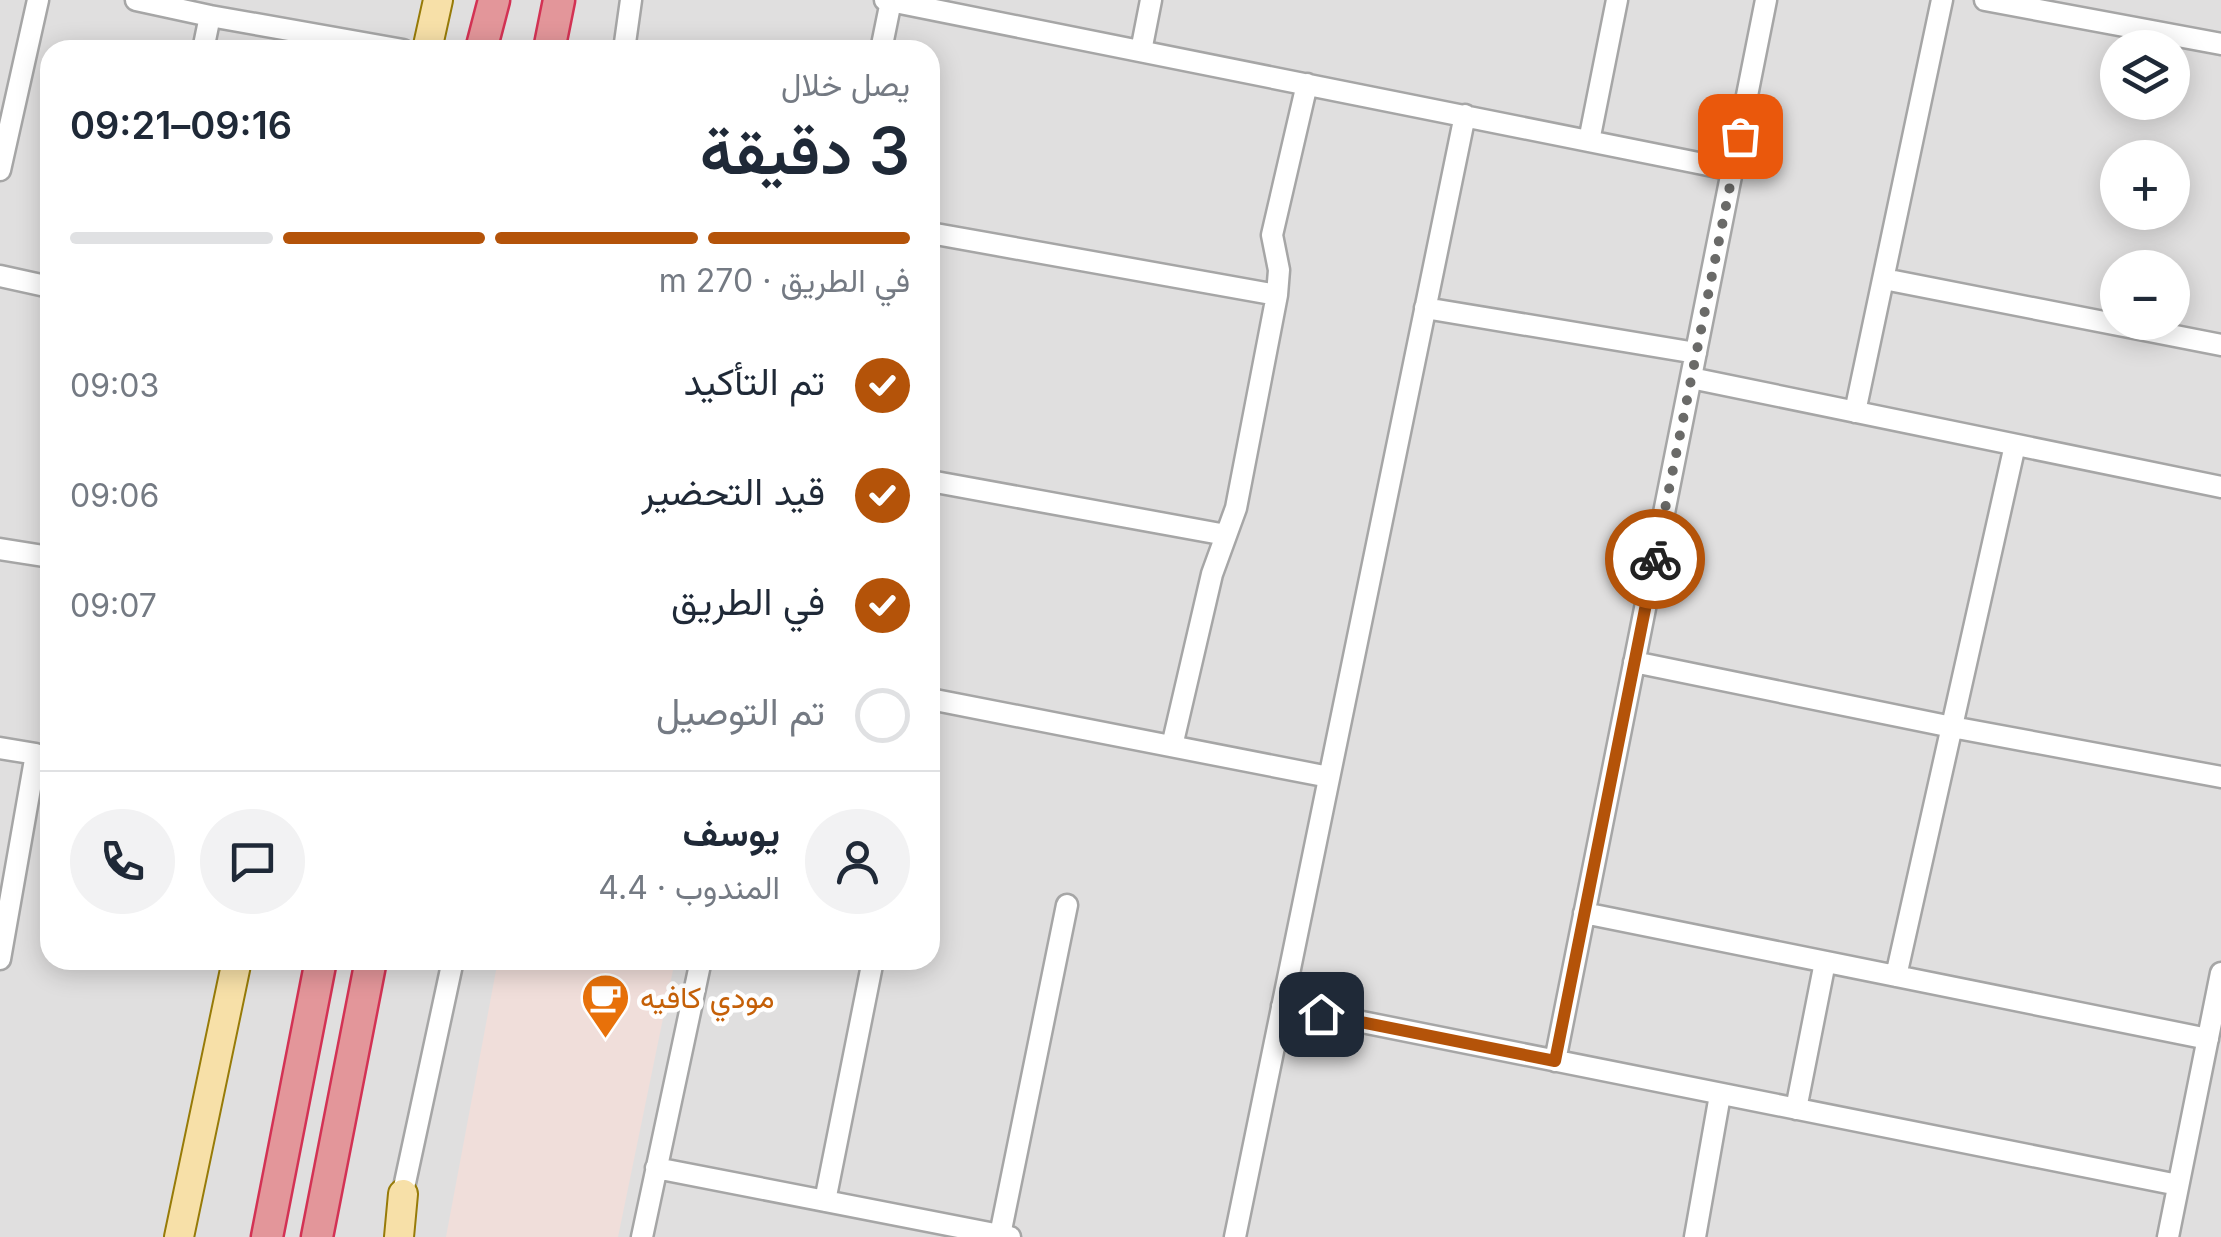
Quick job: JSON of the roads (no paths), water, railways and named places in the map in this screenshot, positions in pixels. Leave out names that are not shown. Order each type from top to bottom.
[{"type":"highway","points":[[484,40],[494,0]]},
{"type":"highway","points":[[502,40],[509,0]]},
{"type":"highway","points":[[551,40],[559,0]]},
{"type":"highway","points":[[569,40],[574,0]]},
{"type":"highway","points":[[266,1237],[319,970]]},
{"type":"highway","points":[[317,1237],[369,970]]},
{"type":"main road","points":[[429,40],[438,0]]},
{"type":"main road","points":[[179,1237],[234,970]]},
{"type":"main road","points":[[396,1237],[403,1194]]},
{"type":"street","points":[[0,170],[38,0]]},
{"type":"street","points":[[136,0],[346,40]]},
{"type":"street","points":[[625,40],[631,0]]},
{"type":"street","points":[[1141,52],[1151,0]]},
{"type":"street","points":[[1590,141],[1616,0]]},
{"type":"street","points":[[1555,1061],[1766,0]]},
{"type":"street","points":[[1855,412],[1942,0]]},
{"type":"street","points":[[1985,0],[2221,44]]},
{"type":"street","points":[[882,40],[888,1],[1733,170]]},
{"type":"street","points":[[205,40],[210,16]]},
{"type":"street","points":[[1172,746],[1212,574],[1236,508],[1277,294],[1279,270],[1272,235],[1307,84]]},
{"type":"street","points":[[1235,1237],[1465,115]]},
{"type":"street","points":[[940,235],[1277,294]]},
{"type":"street","points":[[0,276],[40,285]]},
{"type":"street","points":[[1884,279],[2221,344]]},
{"type":"street","points":[[1426,308],[1696,352]]},
{"type":"street","points":[[1691,378],[2221,487]]},
{"type":"street","points":[[1896,976],[2015,445]]},
{"type":"street","points":[[940,483],[1226,535]]},
{"type":"street","points":[[0,549],[40,556]]},
{"type":"street","points":[[1634,662],[2221,777]]},
{"type":"street","points":[[940,700],[1330,777]]},
{"type":"street","points":[[0,748],[36,754],[0,959]]},
{"type":"street","points":[[656,1168],[1005,1236],[1067,905]]},
{"type":"street","points":[[1584,913],[2208,1039]]},
{"type":"street","points":[[1796,1109],[1825,962]]},
{"type":"street","points":[[403,1194],[452,970]]},
{"type":"street","points":[[642,1237],[699,970]]},
{"type":"street","points":[[825,1201],[870,970]]},
{"type":"street","points":[[2168,1237],[2221,974]]},
{"type":"street","points":[[1282,1006],[2178,1185]]},
{"type":"street","points":[[1695,1237],[1720,1094]]},
{"type":"place","name":"مودي كافيه","points":[[605,1040]]}]
